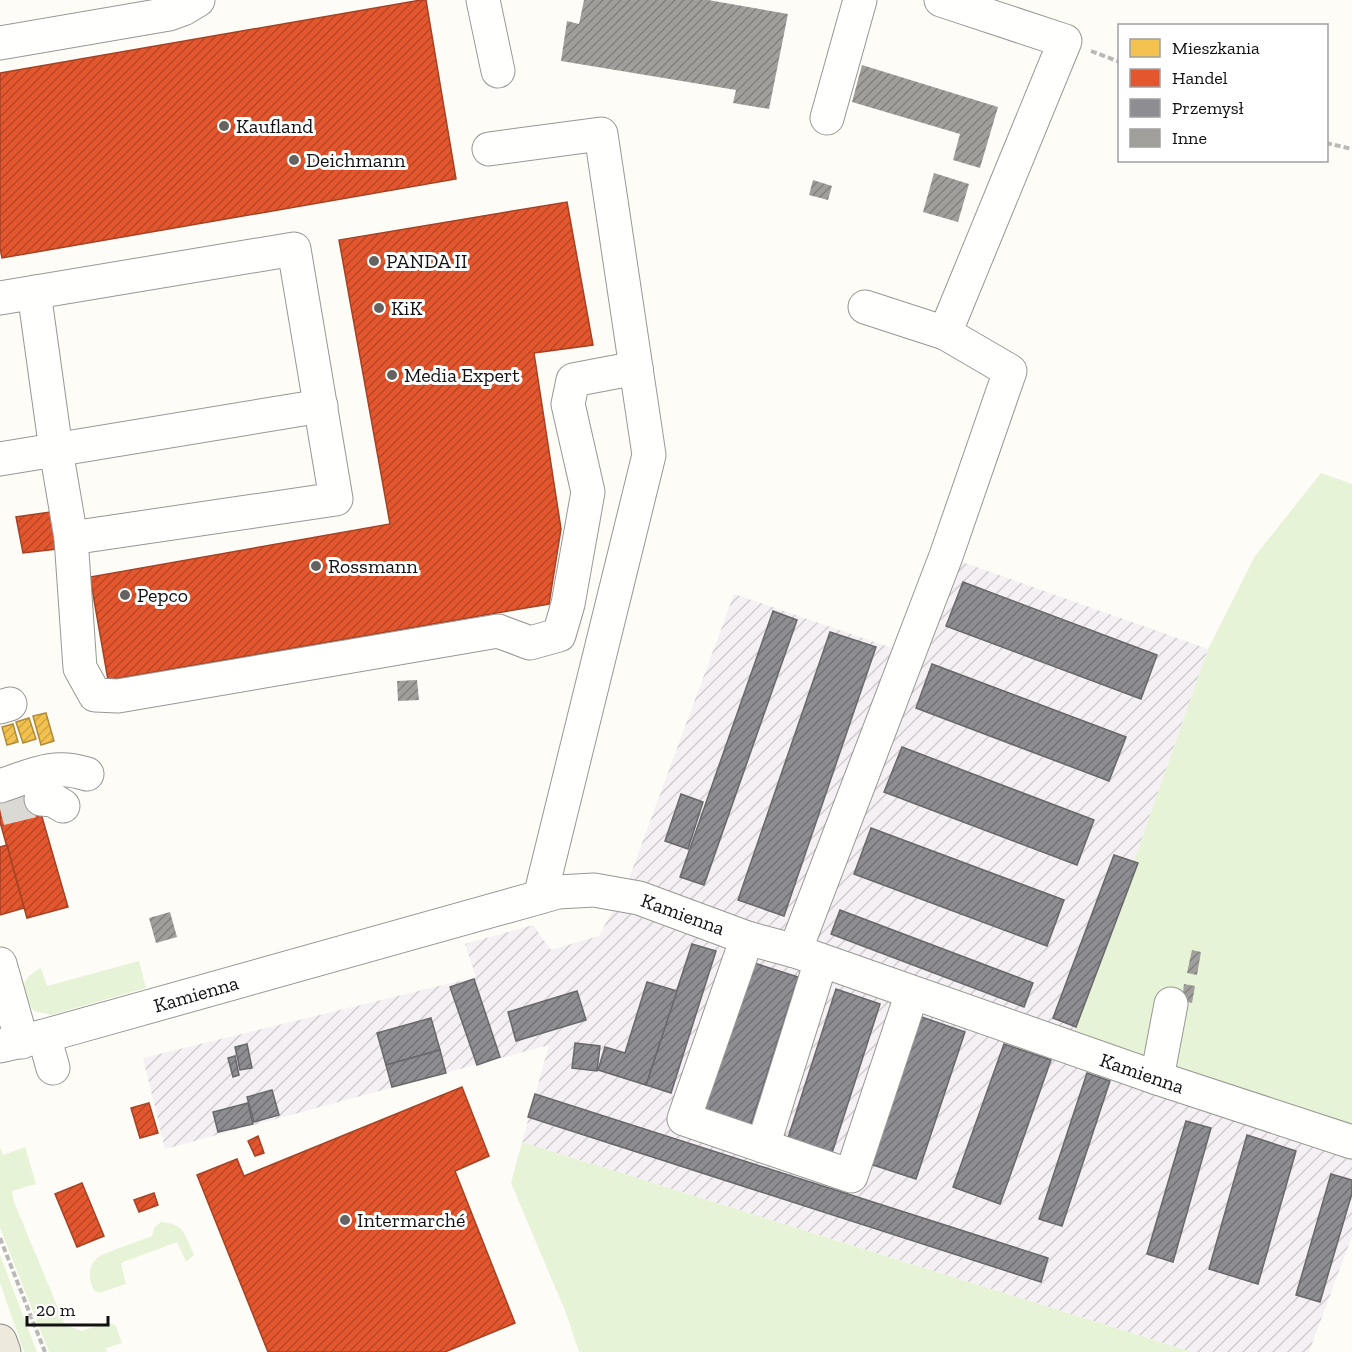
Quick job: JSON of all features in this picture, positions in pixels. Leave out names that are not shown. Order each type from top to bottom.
[{"type":"main road","points":[[0,1341],[4,1352]]},
{"type":"street","points":[[0,43],[169,14],[198,0]]},
{"type":"street","points":[[483,0],[498,70]]},
{"type":"street","points":[[828,118],[860,0]]},
{"type":"street","points":[[941,0],[1065,40],[945,333]]},
{"type":"street","points":[[489,149],[601,134],[649,455],[540,897]]},
{"type":"street","points":[[0,298],[294,249],[336,499],[71,538]]},
{"type":"street","points":[[34,292],[71,538],[80,668],[95,695],[118,696],[498,631],[530,643],[559,635],[568,604],[588,492],[568,404],[573,380],[636,368]]},
{"type":"street","points":[[763,1146],[808,956],[1010,371],[945,333],[865,307]]},
{"type":"street","points":[[0,459],[321,406]]},
{"type":"street","points":[[0,786],[53,769],[70,769],[87,774]]},
{"type":"street","name":"Kamienna","points":[[22,1041],[558,892],[594,890],[639,898],[747,938],[808,956],[1157,1078],[1352,1142]]},
{"type":"street","points":[[747,938],[684,1119],[851,1176],[912,993]]},
{"type":"street","points":[[0,964],[22,1041],[52,1068]]},
{"type":"street","points":[[1157,1078],[1171,1004]]},
{"type":"path","points":[[1328,143],[1352,149]]},
{"type":"path","points":[[0,1238],[45,1352]]},
{"type":"shaded area","points":[[931,551],[1208,649],[1067,1054],[1352,1147],[1352,1236],[1309,1352],[1192,1352],[522,1142],[549,1045],[165,1149],[143,1058],[476,977],[465,944],[533,925],[551,950],[599,936],[628,881],[734,594],[892,648]]},
{"type":"green space","points":[[1321,473],[1352,484],[1352,1129],[1073,1036],[1208,649],[1255,556]]},
{"type":"green space","points":[[139,961],[146,988],[51,1015],[34,1011],[24,992],[25,981],[41,968],[47,986]]},
{"type":"green space","points":[[522,1142],[1192,1352],[579,1352],[566,1313],[511,1183]]},
{"type":"green space","points":[[25,1147],[36,1184],[12,1191],[14,1202],[65,1325],[82,1331],[108,1322],[116,1326],[122,1343],[106,1348],[107,1352],[49,1352],[0,1228],[0,1148],[3,1155]]},
{"type":"green space","points":[[161,1222],[180,1228],[194,1255],[186,1262],[177,1242],[121,1263],[126,1284],[99,1293],[94,1290],[90,1274],[97,1258],[152,1236],[154,1228]]},
{"type":"green space","points":[[0,1255],[37,1352],[24,1352],[0,1283]]},
{"type":"building: Mieszkania","points":[[46,713],[54,741],[41,745],[33,716]]},
{"type":"building: Mieszkania","points":[[29,718],[36,739],[23,743],[16,722]]},
{"type":"building: Mieszkania","points":[[13,724],[18,742],[7,745],[2,727]]},
{"type":"building: Handel","name":"Kaufland","points":[[426,0],[456,179],[2,258],[0,248],[0,73]]},
{"type":"building: Handel","points":[[567,202],[593,345],[534,353],[561,529],[549,604],[108,680],[90,577],[390,524],[339,240]]},
{"type":"building: Handel","points":[[50,512],[57,549],[23,553],[16,517]]},
{"type":"building: Handel","points":[[38,787],[40,810],[68,907],[27,918],[0,822],[0,799]]},
{"type":"building: Handel","points":[[7,845],[24,908],[0,915],[0,847]]},
{"type":"building: Handel","name":"Intermarché","points":[[462,1087],[489,1156],[455,1171],[515,1323],[445,1352],[268,1352],[197,1175],[237,1159],[244,1176]]},
{"type":"building: Handel","points":[[149,1103],[158,1133],[140,1138],[131,1108]]},
{"type":"building: Handel","points":[[258,1136],[264,1153],[255,1156],[248,1141]]},
{"type":"building: Handel","points":[[82,1183],[104,1236],[77,1247],[55,1194]]},
{"type":"building: Handel","points":[[154,1193],[158,1205],[139,1212],[134,1200]]},
{"type":"building: Przemysł","points":[[963,582],[1157,655],[1141,699],[946,626]]},
{"type":"building: Przemysł","points":[[773,611],[797,620],[704,885],[680,877]]},
{"type":"building: Przemysł","points":[[830,632],[876,647],[784,916],[738,900]]},
{"type":"building: Przemysł","points":[[932,664],[1126,737],[1109,781],[916,708]]},
{"type":"building: Przemysł","points":[[902,747],[1094,820],[1077,865],[884,792]]},
{"type":"building: Przemysł","points":[[681,794],[703,802],[688,849],[665,841]]},
{"type":"building: Przemysł","points":[[871,828],[1064,900],[1047,946],[854,874]]},
{"type":"building: Przemysł","points":[[1114,855],[1138,863],[1076,1027],[1053,1018]]},
{"type":"building: Przemysł","points":[[840,910],[1033,983],[1024,1007],[831,934]]},
{"type":"building: Przemysł","points":[[692,944],[716,951],[671,1093],[646,1085]]},
{"type":"building: Przemysł","points":[[751,962],[798,977],[751,1124],[704,1110]]},
{"type":"building: Przemysł","points":[[474,979],[500,1057],[477,1065],[450,987]]},
{"type":"building: Przemysł","points":[[647,982],[677,991],[646,1085],[598,1070],[605,1047],[625,1053]]},
{"type":"building: Przemysł","points":[[836,989],[880,1004],[832,1153],[788,1138]]},
{"type":"building: Przemysł","points":[[577,991],[586,1020],[516,1041],[508,1012]]},
{"type":"building: Przemysł","points":[[919,1016],[965,1032],[916,1179],[870,1164]]},
{"type":"building: Przemysł","points":[[431,1018],[440,1050],[386,1065],[377,1033]]},
{"type":"building: Przemysł","points":[[575,1043],[600,1046],[597,1071],[572,1068]]},
{"type":"building: Przemysł","points":[[247,1044],[252,1068],[240,1070],[235,1047]]},
{"type":"building: Przemysł","points":[[1004,1044],[1051,1060],[1000,1204],[953,1187]]},
{"type":"building: Przemysł","points":[[440,1050],[446,1073],[392,1087],[386,1065]]},
{"type":"building: Przemysł","points":[[235,1056],[239,1075],[233,1077],[228,1058]]},
{"type":"building: Przemysł","points":[[1087,1073],[1110,1081],[1062,1226],[1039,1219]]},
{"type":"building: Przemysł","points":[[272,1090],[279,1115],[254,1122],[247,1097]]},
{"type":"building: Przemysł","points":[[535,1094],[1048,1258],[1041,1282],[528,1117]]},
{"type":"building: Przemysł","points":[[248,1103],[253,1124],[218,1132],[213,1112]]},
{"type":"building: Przemysł","points":[[1186,1121],[1211,1128],[1173,1262],[1147,1254]]},
{"type":"building: Przemysł","points":[[1247,1135],[1296,1151],[1258,1284],[1209,1269]]},
{"type":"building: Przemysł","points":[[1331,1174],[1352,1180],[1352,1193],[1320,1302],[1296,1295]]},
{"type":"building: Inne","points":[[584,0],[708,0],[788,14],[769,109],[733,103],[736,90],[561,61],[567,21],[579,24]]},
{"type":"building: Inne","points":[[862,65],[998,107],[980,168],[953,160],[960,134],[852,102]]},
{"type":"building: Inne","points":[[934,173],[969,184],[958,222],[923,212]]},
{"type":"building: Inne","points":[[813,180],[832,186],[828,200],[809,195]]},
{"type":"building: Inne","points":[[417,680],[419,700],[398,701],[397,681]]},
{"type":"building: Inne","points":[[170,912],[177,937],[156,943],[149,918]]},
{"type":"building: Inne","points":[[1192,950],[1201,952],[1197,975],[1187,973]]},
{"type":"building: Inne","points":[[1184,984],[1195,986],[1192,1003],[1182,1001]]},
{"type":"tunnel","points":[[0,809],[41,799]]},
{"type":"place","name":"Kaufland","points":[[224,126]]},
{"type":"place","name":"Deichmann","points":[[294,160]]},
{"type":"place","name":"PANDA II","points":[[374,261]]},
{"type":"place","name":"KiK","points":[[379,308]]},
{"type":"place","name":"Media Expert","points":[[392,375]]},
{"type":"place","name":"Rossmann","points":[[316,566]]},
{"type":"place","name":"Pepco","points":[[125,595]]},
{"type":"place","name":"Intermarché","points":[[345,1220]]}]
